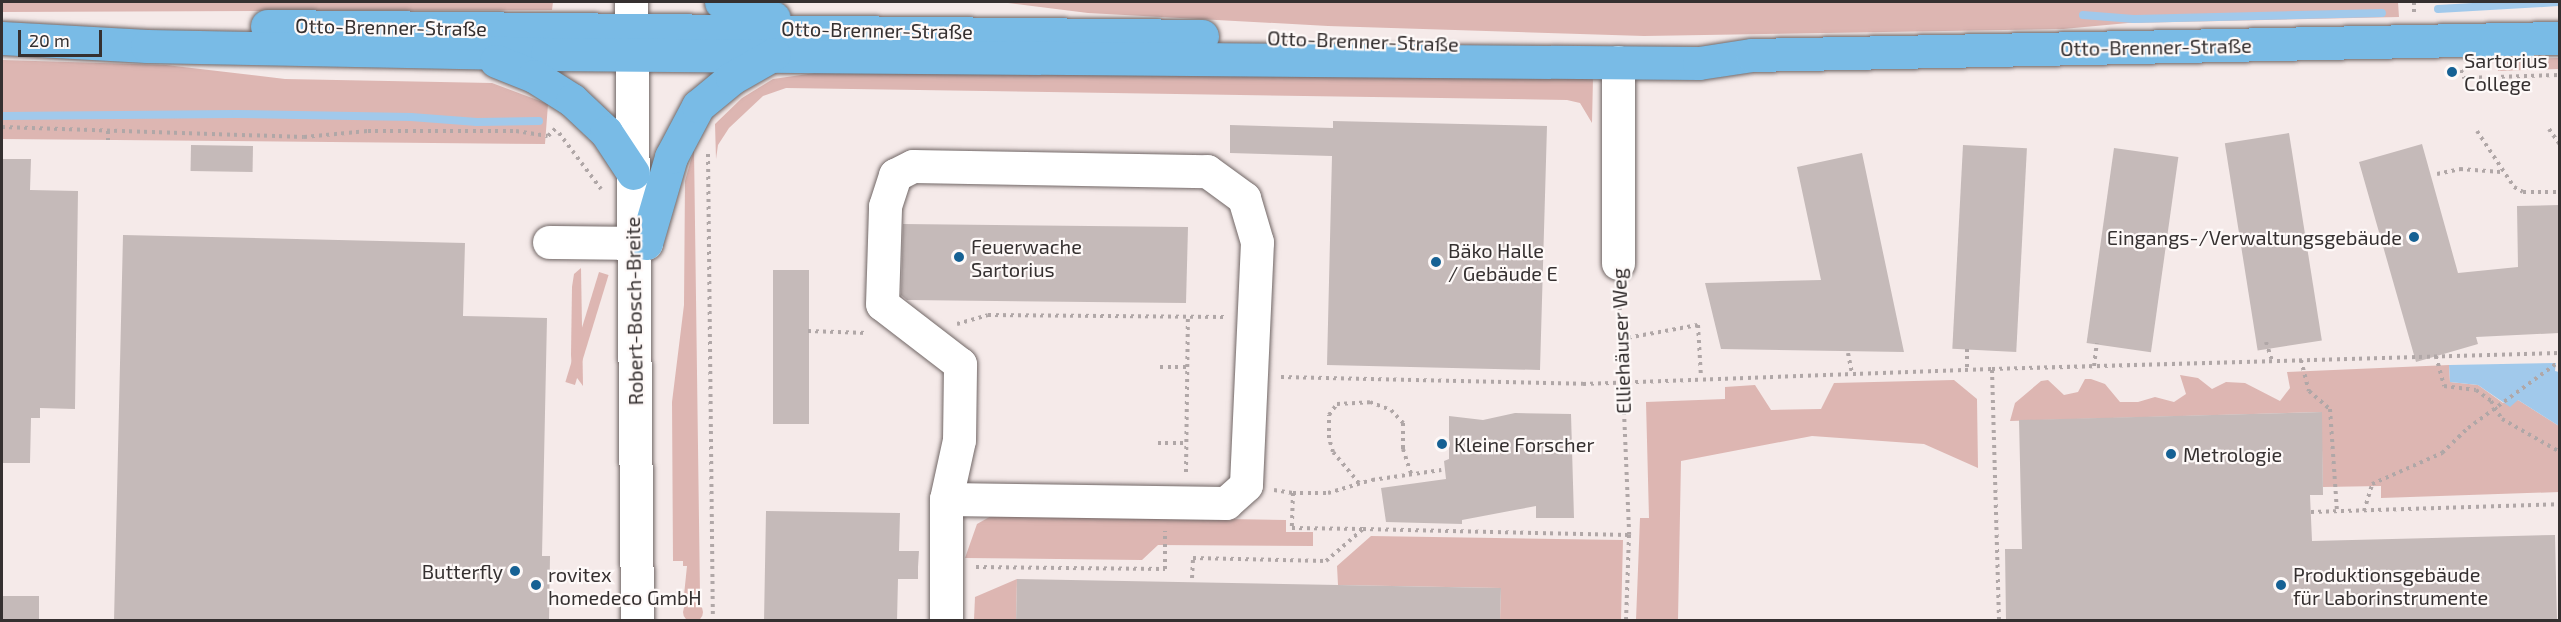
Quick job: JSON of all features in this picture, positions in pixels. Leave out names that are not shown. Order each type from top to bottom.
[{"type":"main road","points":[[721,2],[816,30]]},
{"type":"main road","name":"Otto-Brenner-Straße","points":[[2,36],[42,29],[240,27],[1088,32],[1700,48],[1752,56]]},
{"type":"main road","name":"Otto-Brenner-Straße","points":[[2,36],[124,45],[474,53],[638,28],[775,53],[1699,63],[1752,56],[2559,38]]},
{"type":"main road","points":[[474,53],[534,76],[572,100],[606,132],[633,173]]},
{"type":"main road","points":[[640,243],[671,157],[698,106],[732,78],[775,53]]},
{"type":"street","name":"Robert-Bosch-Breite","points":[[637,621],[640,243],[633,173],[638,28]]},
{"type":"street","name":"Robert-Bosch-Breite","points":[[638,28],[640,243],[650,621]]},
{"type":"street","name":"Elliehäuser Weg","points":[[1618,62],[1618,263]]},
{"type":"street","points":[[946,499],[1226,503],[1246,485],[1257,242],[1244,198],[1207,171],[913,166],[895,175],[887,190],[882,304],[960,364],[959,440],[946,499],[946,621]]},
{"type":"street","points":[[549,242],[640,243]]},
{"type":"path","points":[[698,106],[708,122],[713,621]]},
{"type":"path","points":[[2,127],[304,137],[368,131],[516,131],[548,136],[556,130],[590,170]]},
{"type":"path","points":[[2549,129],[2559,145]]},
{"type":"path","points":[[108,131],[108,140]]},
{"type":"path","points":[[2477,131],[2502,172],[2523,192],[2559,192]]},
{"type":"path","points":[[2437,174],[2460,169],[2502,172]]},
{"type":"path","name":"Elliehäuser Weg","points":[[1618,263],[1629,535],[1626,621]]},
{"type":"path","points":[[921,334],[988,315],[1253,317]]},
{"type":"path","points":[[946,567],[1165,569],[1186,443],[1188,317]]},
{"type":"path","points":[[1621,339],[1698,325],[1701,377]]},
{"type":"path","points":[[808,332],[876,333]]},
{"type":"path","points":[[2266,342],[2272,361]]},
{"type":"path","points":[[2094,366],[2097,343]]},
{"type":"path","points":[[1967,350],[1967,370]]},
{"type":"path","points":[[1848,353],[1852,373]]},
{"type":"path","points":[[1251,376],[1622,382],[1701,377],[2559,353]]},
{"type":"path","points":[[2436,356],[2444,386],[2476,390],[2496,408],[2502,419],[2559,452]]},
{"type":"path","points":[[2301,360],[2309,391],[2330,409],[2337,512]]},
{"type":"path","points":[[2364,511],[2372,484],[2442,453],[2496,408],[2558,362]]},
{"type":"path","points":[[1160,367],[1187,367]]},
{"type":"path","points":[[1992,369],[1999,621]]},
{"type":"path","points":[[1359,483],[1333,452],[1329,438],[1329,415],[1337,404],[1370,402],[1390,410],[1403,423],[1403,449],[1411,474]]},
{"type":"path","points":[[1158,443],[1186,443]]},
{"type":"path","points":[[1246,485],[1293,493],[1328,494],[1359,483],[1441,470]]},
{"type":"path","points":[[1293,493],[1292,528],[1629,535]]},
{"type":"path","points":[[2311,512],[2559,504]]},
{"type":"path","points":[[1192,578],[1193,558],[1326,561],[1363,530]]},
{"type":"shaded area","points":[[2,2],[553,2],[552,10],[2,12]]},
{"type":"shaded area","points":[[1000,2],[2398,2],[2399,17],[2128,23],[2063,29],[1644,36],[1328,26],[1088,13]]},
{"type":"shaded area","points":[[2559,58],[2559,69],[2498,71],[2498,64],[2514,59]]},
{"type":"shaded area","points":[[2,60],[166,65],[285,79],[492,83],[548,104],[545,144],[2,139]]},
{"type":"shaded area","points":[[815,73],[1593,78],[1592,123],[1580,103],[1567,100],[786,88],[763,96],[729,128],[718,145],[716,159],[715,124],[742,98],[773,79]]},
{"type":"shaded area","points":[[694,149],[700,595],[684,595],[687,566],[683,566],[683,561],[673,561],[672,402],[684,305],[685,181]]},
{"type":"shaded area","points":[[581,268],[583,386],[572,371],[571,355],[572,287],[574,274]]},
{"type":"shaded area","points":[[599,272],[609,275],[575,385],[565,382]]},
{"type":"shaded area","points":[[2449,365],[2450,382],[2478,385],[2503,403],[2518,400],[2559,426],[2559,492],[2381,498],[2381,486],[2323,487],[2321,412],[2010,421],[2015,403],[2041,381],[2048,380],[2064,395],[2078,392],[2085,379],[2091,379],[2105,384],[2120,402],[2138,402],[2155,397],[2174,402],[2186,394],[2180,375],[2198,378],[2212,389],[2226,382],[2245,383],[2280,401],[2290,388],[2287,372]]},
{"type":"shaded area","points":[[1954,380],[1977,399],[1978,468],[1924,444],[1812,436],[1681,461],[1678,620],[1636,620],[1640,518],[1649,518],[1646,402],[1725,399],[1725,387],[1755,385],[1771,410],[1821,409],[1834,383]]},
{"type":"shaded area","points":[[993,515],[1286,520],[1286,532],[1313,532],[1313,546],[1158,545],[1142,560],[965,558],[977,524]]},
{"type":"shaded area","points":[[1371,536],[1623,540],[1621,620],[1500,620],[1501,588],[1338,585],[1337,566]]},
{"type":"shaded area","points":[[1017,579],[1016,620],[974,620],[975,597]]},
{"type":"shaded area","points":[[693,602],[700,605],[703,612],[700,619],[693,622],[686,619],[683,612],[686,605]]},
{"type":"water","points":[[2556,363],[2555,371],[2559,372],[2559,426],[2518,400],[2510,407],[2478,385],[2450,382],[2449,365]]},
{"type":"building","name":"Bäko Halle / Gebäude E","points":[[1333,121],[1547,126],[1540,370],[1327,365],[1332,156],[1230,153],[1230,125],[1333,128]]},
{"type":"building","points":[[2289,133],[2322,340],[2258,351],[2225,143]]},
{"type":"building","name":"Eingangs-/Verwaltungsgebäude","points":[[2422,144],[2458,273],[2518,267],[2517,206],[2559,205],[2559,333],[2476,337],[2478,344],[2416,362],[2359,162]]},
{"type":"building","points":[[191,145],[253,146],[253,172],[191,171]]},
{"type":"building","points":[[1963,145],[2027,148],[2016,352],[1952,349]]},
{"type":"building","points":[[2114,148],[2178,157],[2151,352],[2087,343]]},
{"type":"building","points":[[1862,153],[1904,352],[1721,349],[1705,283],[1821,280],[1797,167]]},
{"type":"building","points":[[2,159],[31,159],[30,190],[78,191],[75,409],[40,408],[40,418],[31,418],[30,463],[2,463]]},
{"type":"building","points":[[903,224],[1188,227],[1186,303],[907,300],[901,295]]},
{"type":"building","points":[[123,235],[465,243],[463,316],[547,318],[542,556],[550,556],[549,621],[114,621]]},
{"type":"building","points":[[773,270],[809,270],[809,424],[773,424]]},
{"type":"building","points":[[2322,412],[2323,495],[2310,495],[2312,541],[2555,535],[2557,621],[2006,621],[2005,549],[2022,549],[2019,420]]},
{"type":"building","points":[[1515,413],[1571,414],[1574,518],[1536,518],[1536,506],[1462,520],[1462,524],[1386,522],[1381,488],[1446,479],[1444,461],[1449,459],[1449,416],[1483,420]]},
{"type":"building","points":[[766,511],[900,513],[899,551],[919,551],[918,579],[898,579],[897,621],[764,621]]},
{"type":"building","points":[[1017,579],[1501,588],[1500,621],[1016,621]]},
{"type":"building","points":[[2,596],[39,596],[39,620],[2,620]]},
{"type":"waterway","points":[[2438,9],[2558,2]]},
{"type":"waterway","points":[[2083,15],[2134,19],[2382,13]]},
{"type":"waterway","points":[[2,116],[236,114],[411,117],[477,122],[539,121]]},
{"type":"place","name":"Sartorius College","points":[[2452,72]]},
{"type":"place","name":"Eingangs-/Verwaltungsgebäude","points":[[2414,237]]},
{"type":"place","name":"Feuerwache Sartorius","points":[[959,257]]},
{"type":"place","name":"Bäko Halle / Gebäude E","points":[[1436,262]]},
{"type":"place","name":"Kleine Forscher","points":[[1442,444]]},
{"type":"place","name":"Metrologie","points":[[2171,454]]},
{"type":"place","name":"Butterfly","points":[[515,571]]},
{"type":"place","name":"rovitex homedeco GmbH","points":[[536,585]]},
{"type":"place","name":"Produktionsgebäude für Laborinstrumente","points":[[2281,585]]}]
